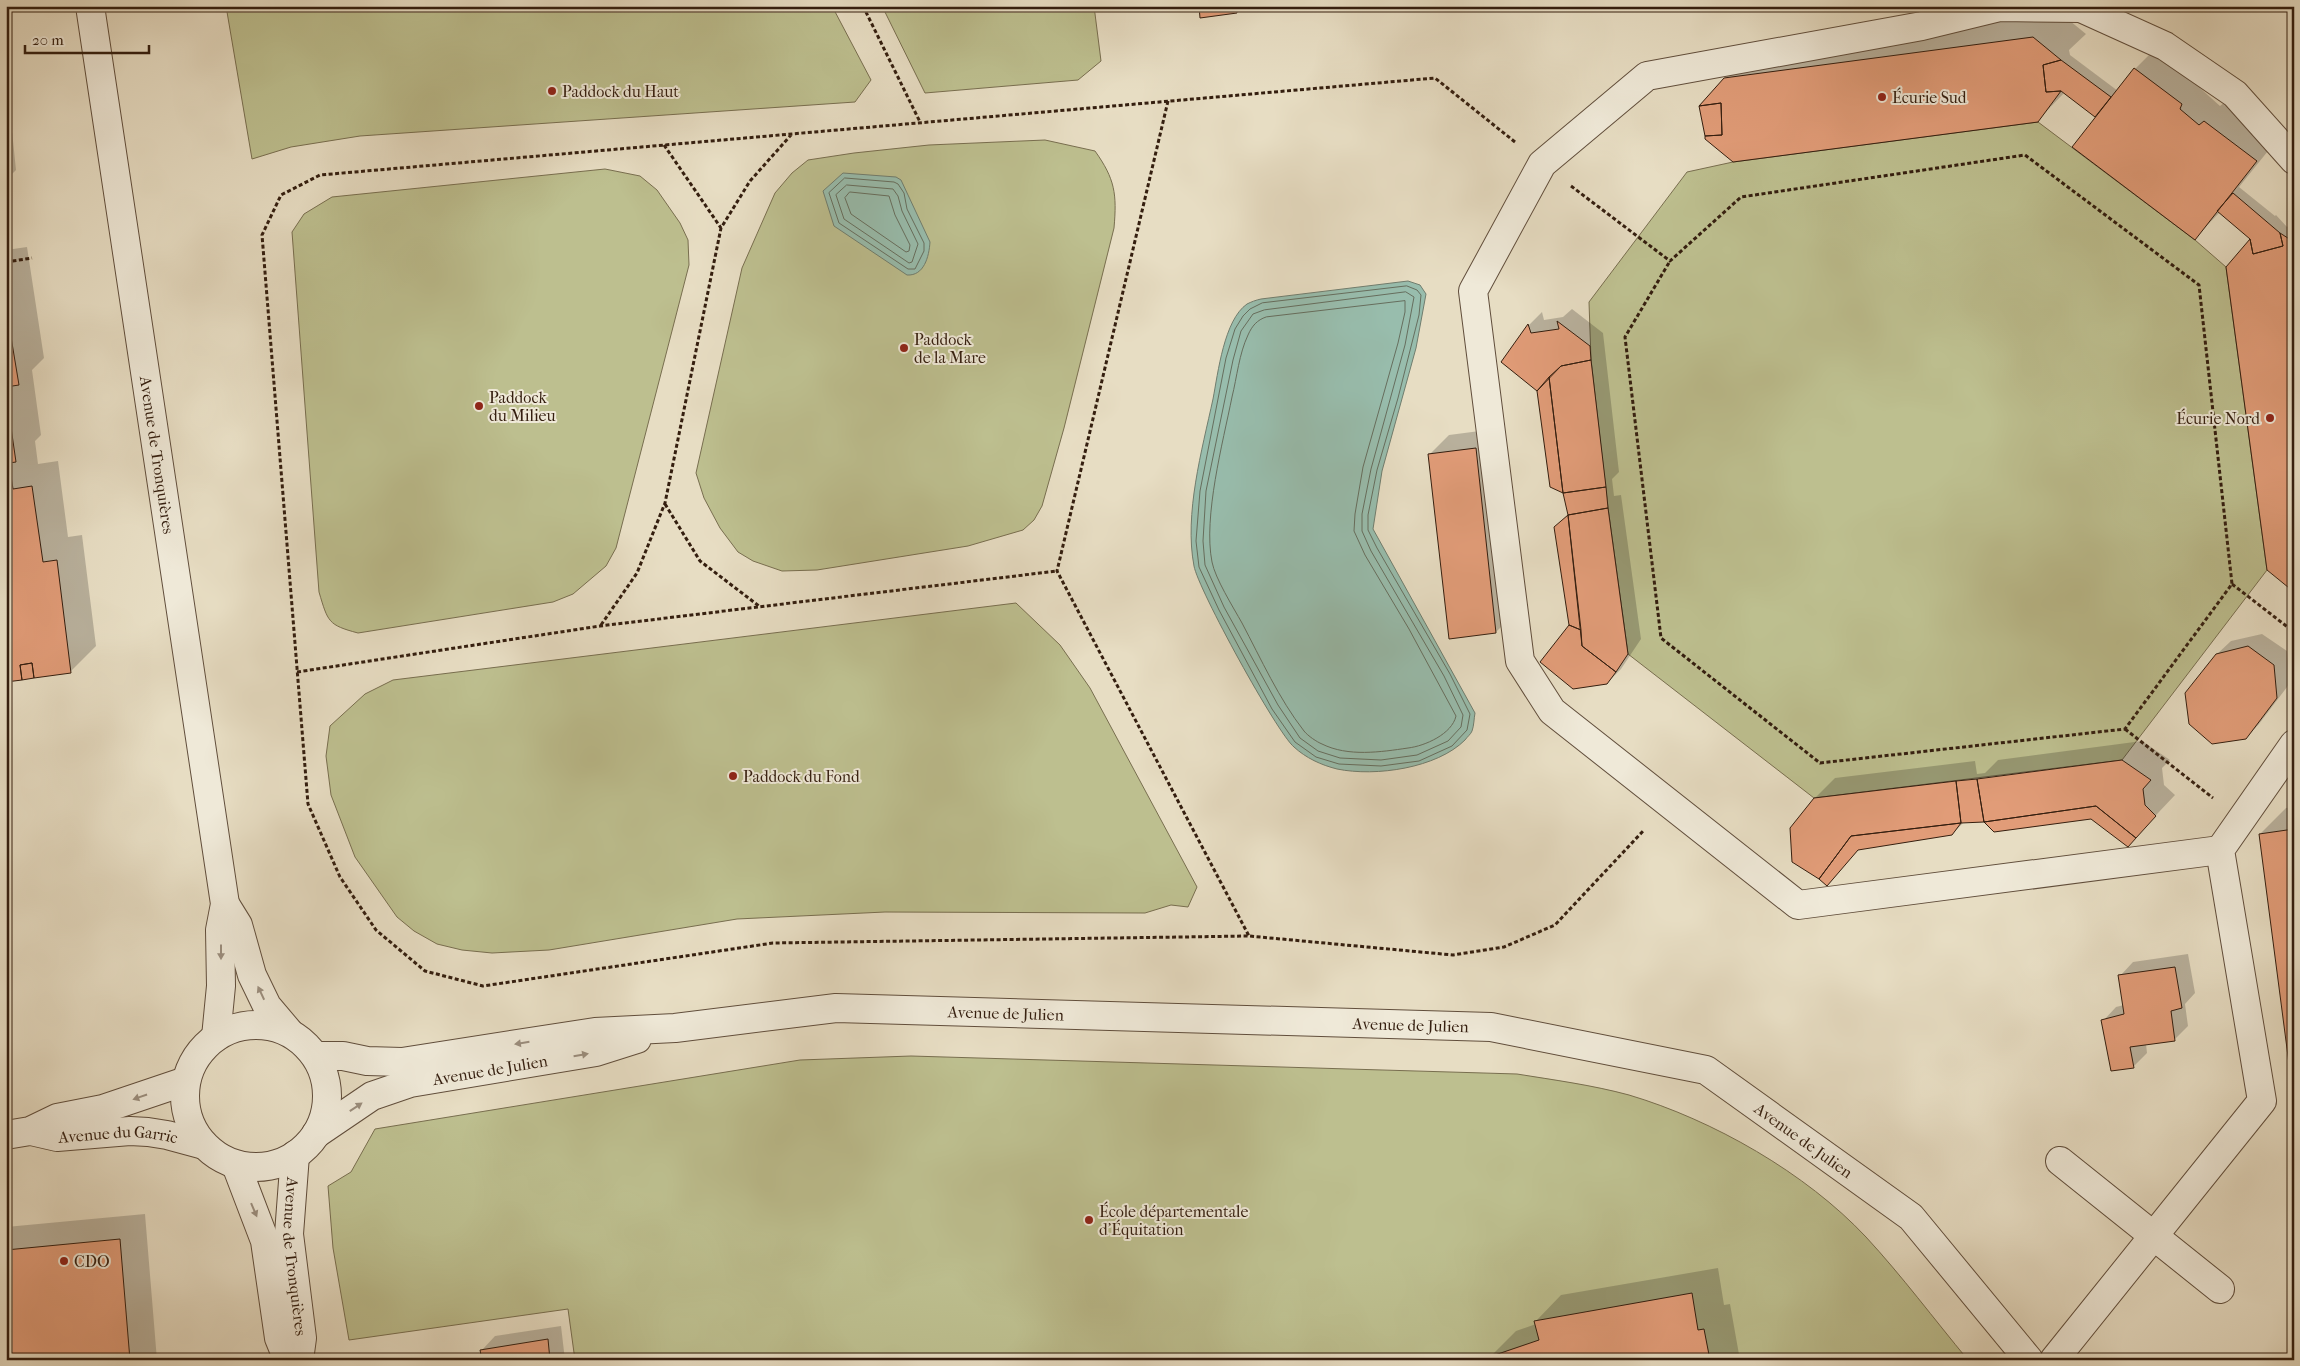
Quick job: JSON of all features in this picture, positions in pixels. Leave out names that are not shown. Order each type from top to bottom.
[{"type":"street","name":"Avenue de Tronquières","points":[[90,6],[225,904],[220,930],[221,986],[216,1037]]},
{"type":"street","points":[[2220,850],[1798,906],[1552,711],[1520,662],[1474,291],[1542,164],[1647,76],[1921,16],[2000,7],[2081,8],[2165,46],[2235,94],[2294,160]]},
{"type":"street","points":[[2054,1360],[2262,1101],[2220,850],[2294,744]]},
{"type":"street","name":"Avenue de Tronquières","points":[[225,904],[238,925],[252,975],[266,1006],[289,1032]]},
{"type":"street","name":"Avenue de Julien","points":[[316,1056],[343,1056],[367,1061],[402,1062],[595,1032],[675,1028],[836,1008],[1491,1027],[1706,1070],[1911,1217],[2029,1360]]},
{"type":"street","points":[[252,1024],[270,1026],[289,1032],[304,1043],[316,1056],[325,1075],[327,1095],[324,1116],[316,1134],[301,1152],[281,1163],[259,1167],[236,1165],[219,1157],[204,1145],[191,1126],[185,1104],[186,1081],[192,1064],[202,1049],[216,1037],[233,1028],[252,1024]]},
{"type":"street","name":"Avenue de Julien","points":[[316,1134],[372,1096],[410,1084],[596,1052],[675,1028]]},
{"type":"street","name":"Avenue du Garric","points":[[18,1133],[58,1118],[103,1109],[186,1081]]},
{"type":"street","name":"Avenue du Garric","points":[[18,1133],[57,1136],[130,1131],[148,1132],[168,1135],[204,1145]]},
{"type":"street","name":"Avenue de Tronquières","points":[[295,1155],[289,1234],[302,1338],[300,1360]]},
{"type":"street","points":[[2060,1161],[2220,1289]]},
{"type":"street","name":"Avenue de Tronquières","points":[[236,1165],[265,1242],[279,1338],[288,1360]]},
{"type":"path","points":[[863,6],[920,123]]},
{"type":"path","points":[[1669,804],[1555,925],[1504,947],[1453,955],[1250,936],[773,943],[482,986],[425,971],[376,930],[340,877],[308,804],[262,235],[281,195],[320,174],[791,135],[1435,78],[1542,164],[1670,261]]},
{"type":"path","points":[[1168,101],[1057,571],[1250,936]]},
{"type":"path","points":[[600,626],[638,573],[665,503],[721,228],[750,181],[791,135]]},
{"type":"path","points":[[664,145],[721,228]]},
{"type":"path","points":[[2125,729],[2232,584],[2199,285],[2025,155],[1742,198],[1670,261],[1625,337],[1661,638],[1820,763],[2125,729],[2240,820]]},
{"type":"path","points":[[6,262],[32,258]]},
{"type":"path","points":[[665,503],[700,561],[760,606]]},
{"type":"path","points":[[297,672],[600,626],[1057,571]]},
{"type":"path","points":[[2232,584],[2294,632]]},
{"type":"shaded area","name":"Paddock du Haut","points":[[226,6],[832,6],[871,80],[855,102],[360,136],[291,147],[252,159]]},
{"type":"shaded area","points":[[882,6],[1094,6],[1101,61],[1078,80],[925,93]]},
{"type":"shaded area","points":[[2038,122],[2195,240],[2226,267],[2267,570],[2122,760],[1814,798],[1628,654],[1608,508],[1591,360],[1589,302],[1687,172],[1733,162]]},
{"type":"shaded area","name":"Paddock de la Mare","points":[[1045,140],[1095,151],[1111,179],[1115,196],[1115,216],[1114,228],[1064,428],[1042,506],[1034,520],[1023,530],[968,546],[817,570],[782,571],[753,561],[738,552],[720,528],[704,498],[696,473],[742,268],[775,193],[792,173],[808,160],[929,145]]},
{"type":"shaded area","name":"Paddock du Milieu","points":[[605,169],[640,176],[657,190],[680,223],[688,240],[689,265],[616,548],[606,566],[573,594],[553,602],[358,633],[335,624],[327,616],[319,592],[292,232],[304,214],[332,197]]},
{"type":"shaded area","name":"Paddock du Fond","points":[[1016,603],[1060,645],[1090,688],[1197,887],[1188,907],[1171,905],[1145,913],[885,912],[737,919],[549,950],[492,953],[462,950],[437,944],[414,931],[397,917],[355,857],[331,795],[326,756],[330,726],[365,694],[393,680]]},
{"type":"shaded area","name":"École départementale d'Équitation","points":[[911,1056],[1517,1074],[1629,1095],[1693,1119],[1725,1134],[1756,1151],[1815,1191],[1866,1237],[1968,1360],[575,1360],[568,1309],[349,1340],[333,1248],[328,1186],[351,1172],[375,1129],[800,1060]]},
{"type":"water","points":[[843,173],[896,177],[901,180],[930,242],[925,264],[918,272],[907,275],[834,226],[823,191]]},
{"type":"water","points":[[1408,281],[1420,285],[1426,294],[1416,348],[1382,471],[1373,529],[1475,713],[1473,729],[1465,740],[1453,750],[1422,764],[1387,771],[1370,772],[1337,769],[1309,758],[1294,747],[1285,736],[1256,690],[1209,602],[1194,566],[1191,546],[1191,525],[1196,482],[1227,334],[1239,312],[1247,304],[1261,299]]},
{"type":"building","points":[[1199,6],[1236,6],[1237,13],[1200,18]]},
{"type":"building","name":"Écurie Sud","points":[[2033,37],[2061,60],[2043,65],[2046,92],[2061,91],[2038,122],[1733,162],[1705,139],[1705,136],[1722,135],[1721,103],[1699,106],[1724,78]]},
{"type":"building","points":[[2061,60],[2111,97],[2095,117],[2061,91],[2046,92],[2043,65]]},
{"type":"building","points":[[2134,68],[2182,104],[2180,109],[2199,125],[2204,121],[2257,161],[2195,240],[2072,147]]},
{"type":"building","points":[[1721,103],[1722,135],[1705,136],[1699,106]]},
{"type":"building","points":[[2233,193],[2280,233],[2283,246],[2253,254],[2250,239],[2217,211]]},
{"type":"building","name":"Écurie Nord","points":[[2280,233],[2294,242],[2294,592],[2267,570],[2226,267],[2250,239],[2253,254],[2283,246]]},
{"type":"building","points":[[6,307],[19,385],[6,387]]},
{"type":"building","points":[[1557,321],[1590,346],[1591,360],[1561,366],[1537,391],[1501,362],[1528,324],[1531,333],[1559,329]]},
{"type":"building","points":[[1591,360],[1606,487],[1563,493],[1549,377],[1561,366]]},
{"type":"building","points":[[1549,377],[1563,493],[1550,487],[1537,391]]},
{"type":"building","points":[[6,393],[16,462],[9,463],[13,489],[32,486],[43,562],[57,560],[71,673],[34,678],[32,663],[20,665],[22,680],[6,682]]},
{"type":"building","points":[[1476,448],[1496,633],[1449,639],[1428,454]]},
{"type":"building","points":[[1606,487],[1608,508],[1568,515],[1563,493]]},
{"type":"building","points":[[1608,508],[1628,654],[1616,672],[1582,646],[1568,515]]},
{"type":"building","points":[[1568,515],[1581,630],[1569,625],[1554,527]]},
{"type":"building","points":[[1569,625],[1581,630],[1582,646],[1616,672],[1607,684],[1573,689],[1540,662]]},
{"type":"building","points":[[2248,646],[2274,665],[2277,698],[2246,739],[2212,744],[2189,724],[2185,693],[2216,654]]},
{"type":"building","points":[[32,663],[34,678],[22,680],[20,665]]},
{"type":"building","points":[[2122,760],[2151,780],[2143,789],[2145,805],[2156,816],[2136,838],[2096,806],[1984,822],[1977,779]]},
{"type":"building","points":[[1977,779],[1984,822],[1961,823],[1956,781]]},
{"type":"building","points":[[1956,781],[1961,823],[1851,836],[1819,879],[1792,862],[1790,828],[1814,798]]},
{"type":"building","points":[[2096,806],[2136,838],[2128,847],[2091,819],[1994,832],[1984,822]]},
{"type":"building","points":[[1961,823],[1952,835],[1858,850],[1827,886],[1819,879],[1851,836]]},
{"type":"building","points":[[2294,829],[2294,1087],[2292,1087],[2259,834]]},
{"type":"building","points":[[2175,967],[2182,1008],[2171,1011],[2175,1041],[2130,1047],[2134,1068],[2111,1071],[2101,1020],[2124,1014],[2118,975]]},
{"type":"building","points":[[120,1239],[130,1360],[6,1360],[6,1250]]},
{"type":"building","points":[[1692,1293],[1698,1330],[1704,1329],[1710,1360],[1489,1360],[1489,1357],[1539,1340],[1534,1321]]},
{"type":"building","points":[[548,1339],[550,1360],[482,1360],[480,1350]]},
{"type":"place","name":"Paddock du Haut","points":[[552,91]]},
{"type":"place","name":"Écurie Sud","points":[[1882,97]]},
{"type":"place","name":"Paddock de la Mare","points":[[904,348]]},
{"type":"place","name":"Paddock du Milieu","points":[[479,406]]},
{"type":"place","name":"Écurie Nord","points":[[2270,418]]},
{"type":"place","name":"Paddock du Fond","points":[[733,776]]},
{"type":"place","name":"École départementale d'Équitation","points":[[1089,1220]]},
{"type":"place","name":"CDO","points":[[64,1261]]}]
